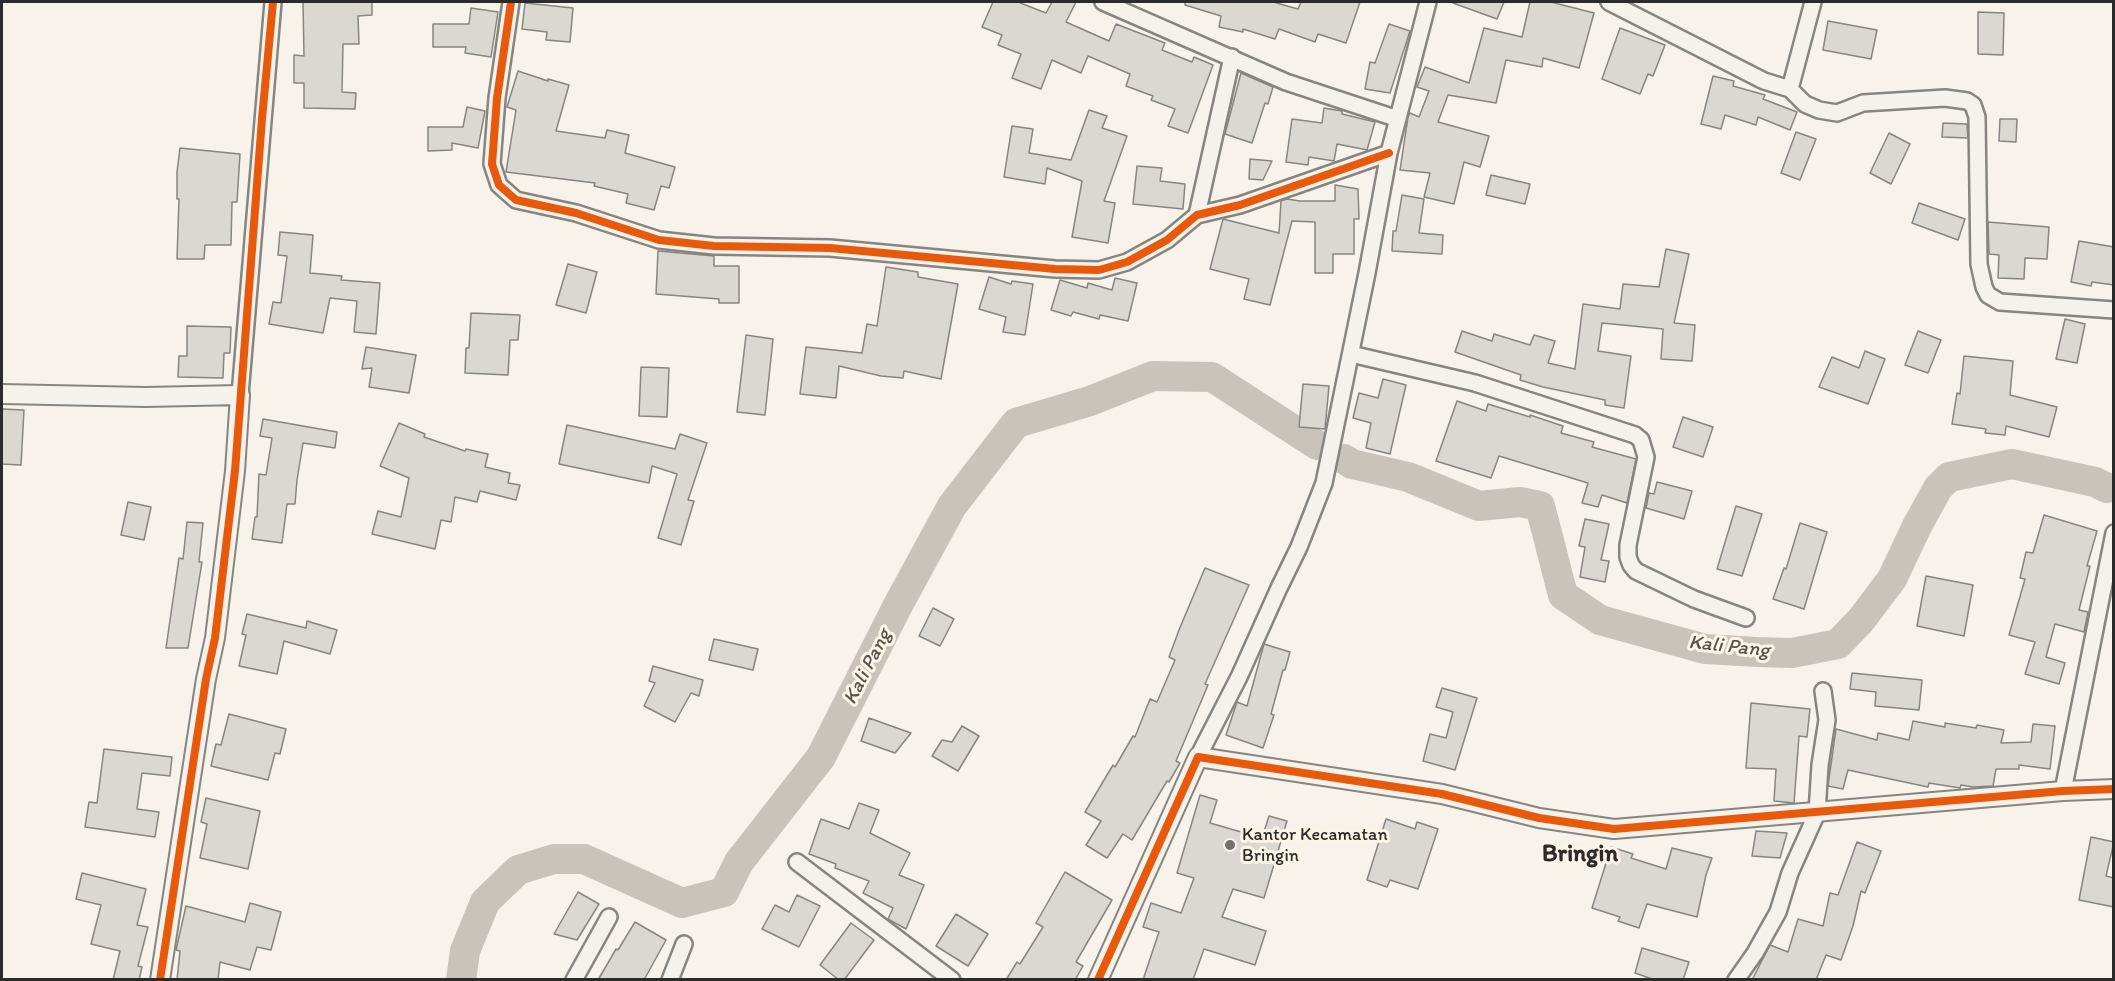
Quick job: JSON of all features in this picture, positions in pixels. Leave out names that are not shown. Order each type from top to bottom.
[{"type":"street","points":[[160,980],[206,679],[215,638],[235,471],[273,2]]},
{"type":"street","points":[[511,2],[497,98],[492,164],[499,185],[516,200],[576,213],[659,240],[714,246],[830,248],[1055,269],[1099,270],[1128,262],[1167,240],[1197,215],[1240,205],[1389,153]]},
{"type":"street","points":[[1102,2],[1286,82],[1398,119]]},
{"type":"street","points":[[1098,980],[1198,757],[1239,677],[1299,547],[1324,483],[1389,153],[1428,2]]},
{"type":"street","points":[[1609,2],[1764,81],[1790,89],[1805,104],[1819,110],[1837,113],[1863,103],[1945,98],[1973,105],[1977,117],[1979,264],[1988,295],[2000,302],[2114,310]]},
{"type":"street","points":[[1790,89],[1812,2]]},
{"type":"street","points":[[1197,215],[1232,57]]},
{"type":"street","points":[[1351,354],[1475,383],[1635,435],[1641,440],[1646,457],[1628,545],[1631,565],[1636,571],[1694,599],[1746,618]]},
{"type":"street","points":[[2,394],[146,397],[240,395]]},
{"type":"street","points":[[2063,791],[2114,533]]},
{"type":"street","points":[[1736,980],[1755,953],[1778,912],[1790,873],[1817,813],[1820,765],[1827,720],[1823,691]]},
{"type":"street","points":[[1198,757],[1442,794],[1539,818],[1614,829],[2063,791],[2114,789]]},
{"type":"street","points":[[797,862],[952,980]]},
{"type":"street","points":[[574,980],[609,917]]},
{"type":"street","points":[[670,980],[684,944]]},
{"type":"building","points":[[303,2],[372,2],[372,15],[358,16],[359,44],[343,44],[342,92],[356,93],[355,109],[304,108],[304,83],[294,83],[294,55],[304,56]]},
{"type":"building","points":[[993,2],[1018,2],[1046,13],[1052,2],[1076,2],[1066,22],[1109,41],[1116,24],[1165,43],[1162,50],[1192,62],[1194,57],[1213,65],[1188,133],[1168,126],[1175,109],[1151,100],[1153,96],[1126,86],[1130,74],[1088,56],[1081,73],[1052,60],[1041,89],[1012,78],[1021,54],[998,45],[1002,35],[982,27]]},
{"type":"building","points":[[1185,2],[1273,2],[1298,9],[1301,2],[1360,2],[1346,43],[1318,34],[1315,42],[1279,29],[1275,39],[1243,29],[1243,32],[1219,27],[1221,16],[1185,5]]},
{"type":"building","points":[[1453,2],[1504,2],[1497,19]]},
{"type":"building","points":[[1530,2],[1551,2],[1594,13],[1579,68],[1543,58],[1542,67],[1506,60],[1496,103],[1448,95],[1438,122],[1489,136],[1480,167],[1464,162],[1454,204],[1424,197],[1430,173],[1400,170],[1408,117],[1410,113],[1419,117],[1429,91],[1417,87],[1425,67],[1469,83],[1484,28],[1522,37]]},
{"type":"building","points":[[525,3],[573,8],[570,42],[546,40],[547,32],[522,29]]},
{"type":"building","points":[[471,8],[498,12],[491,57],[465,53],[466,47],[433,47],[433,24],[469,24]]},
{"type":"building","points":[[1978,12],[2004,13],[2003,55],[1978,54]]},
{"type":"building","points":[[1828,21],[1877,30],[1871,59],[1823,50]]},
{"type":"building","points":[[1389,24],[1410,31],[1390,93],[1365,89],[1370,62],[1375,63]]},
{"type":"building","points":[[1620,28],[1665,45],[1653,76],[1648,74],[1640,94],[1602,79]]},
{"type":"building","points":[[518,71],[569,85],[556,131],[605,138],[607,130],[629,135],[625,153],[675,167],[669,188],[661,186],[654,210],[626,203],[628,194],[594,186],[595,183],[506,172],[516,110],[507,107]]},
{"type":"building","points":[[1241,73],[1273,87],[1268,104],[1265,103],[1252,143],[1225,134]]},
{"type":"building","points":[[1713,76],[1734,81],[1733,86],[1765,95],[1763,99],[1797,112],[1790,130],[1758,117],[1756,125],[1725,115],[1721,129],[1701,124]]},
{"type":"building","points":[[467,107],[485,111],[478,148],[452,143],[452,150],[428,151],[428,127],[463,127]]},
{"type":"building","points":[[1324,108],[1342,111],[1342,114],[1375,122],[1367,150],[1337,144],[1334,161],[1309,157],[1308,165],[1286,162],[1292,119],[1322,123]]},
{"type":"building","points":[[1089,110],[1107,116],[1102,128],[1127,136],[1104,201],[1115,203],[1108,243],[1072,237],[1082,181],[1047,168],[1045,184],[1004,177],[1012,126],[1033,129],[1029,153],[1071,160]]},
{"type":"building","points":[[2000,119],[2017,119],[2016,142],[1999,141]]},
{"type":"building","points":[[1943,123],[1967,124],[1968,138],[1942,137]]},
{"type":"building","points":[[1796,132],[1816,139],[1800,180],[1781,173]]},
{"type":"building","points":[[1889,133],[1910,144],[1891,184],[1870,173]]},
{"type":"building","points":[[180,148],[240,154],[237,202],[232,202],[231,245],[205,245],[204,259],[177,259],[179,199],[177,199],[177,172]]},
{"type":"building","points":[[1250,159],[1272,161],[1263,180],[1249,179]]},
{"type":"building","points":[[1137,166],[1162,168],[1160,181],[1185,184],[1183,209],[1133,204]]},
{"type":"building","points":[[1491,175],[1530,184],[1525,204],[1486,195]]},
{"type":"building","points":[[1335,185],[1358,189],[1359,219],[1354,219],[1354,254],[1333,254],[1333,273],[1315,273],[1315,222],[1292,221],[1270,305],[1244,299],[1249,279],[1210,269],[1223,219],[1279,233],[1281,201],[1287,199],[1335,201]]},
{"type":"building","points":[[1402,195],[1424,199],[1419,233],[1443,235],[1442,254],[1392,251],[1393,231],[1396,231]]},
{"type":"building","points":[[1919,203],[1965,219],[1958,240],[1912,223]]},
{"type":"building","points":[[1988,222],[2049,227],[2047,259],[2025,258],[2024,279],[1998,278],[1999,255],[1989,254]]},
{"type":"building","points":[[280,232],[313,235],[310,273],[342,276],[341,280],[380,283],[376,334],[354,332],[357,301],[330,298],[323,333],[269,324],[273,302],[281,303],[287,256],[278,255]]},
{"type":"building","points":[[2079,241],[2114,247],[2114,285],[2092,282],[2091,286],[2071,282]]},
{"type":"building","points":[[1666,249],[1689,254],[1674,323],[1695,325],[1692,361],[1661,359],[1663,329],[1602,323],[1598,351],[1631,356],[1624,408],[1605,405],[1605,400],[1520,380],[1521,375],[1455,352],[1462,331],[1492,341],[1494,334],[1530,345],[1534,335],[1555,341],[1548,363],[1575,369],[1583,304],[1620,309],[1623,284],[1659,287]]},
{"type":"building","points":[[658,251],[714,256],[714,266],[739,266],[739,303],[719,303],[719,299],[656,294]]},
{"type":"building","points":[[568,264],[597,272],[586,313],[556,305]]},
{"type":"building","points":[[886,267],[918,272],[918,277],[958,284],[941,379],[904,371],[903,378],[881,376],[839,366],[836,398],[800,394],[806,347],[862,353],[867,324],[877,326]]},
{"type":"building","points":[[989,277],[1011,284],[1012,281],[1033,284],[1025,335],[1003,332],[1006,317],[979,309]]},
{"type":"building","points":[[1115,278],[1137,283],[1128,321],[1100,315],[1099,319],[1073,312],[1071,316],[1051,310],[1060,280],[1087,288],[1088,283],[1112,290]]},
{"type":"building","points":[[471,313],[520,315],[518,340],[510,340],[508,375],[465,373]]},
{"type":"building","points":[[2065,319],[2085,324],[2077,363],[2056,359]]},
{"type":"building","points":[[187,326],[231,327],[230,353],[224,353],[223,378],[178,377],[179,356],[187,356]]},
{"type":"building","points":[[1918,331],[1941,340],[1928,373],[1905,365]]},
{"type":"building","points":[[746,335],[773,339],[765,415],[737,412]]},
{"type":"building","points":[[366,347],[416,355],[409,393],[369,387],[372,368],[362,369]]},
{"type":"building","points":[[1865,351],[1885,359],[1868,404],[1819,387],[1832,357],[1859,368]]},
{"type":"building","points":[[1964,356],[2013,361],[2010,395],[2057,407],[2049,437],[2006,426],[2005,435],[1985,433],[1986,429],[1952,424],[1957,393],[1960,394]]},
{"type":"building","points":[[641,367],[669,368],[667,417],[639,416]]},
{"type":"building","points":[[1383,379],[1406,385],[1390,454],[1366,448],[1371,423],[1353,418],[1359,393],[1378,398]]},
{"type":"building","points":[[1303,384],[1329,386],[1325,429],[1299,427]]},
{"type":"building","points":[[1457,401],[1486,411],[1488,404],[1530,417],[1530,415],[1563,426],[1561,433],[1594,442],[1592,447],[1636,459],[1627,503],[1602,495],[1598,507],[1582,503],[1588,483],[1499,456],[1491,478],[1436,461]]},
{"type":"building","points":[[2,409],[24,410],[21,465],[2,464]]},
{"type":"building","points":[[1683,417],[1713,427],[1703,457],[1673,447]]},
{"type":"building","points":[[263,419],[337,432],[335,448],[303,443],[295,504],[287,504],[282,543],[252,539],[255,517],[257,517],[259,474],[266,475],[272,438],[260,436]]},
{"type":"building","points":[[399,423],[425,434],[424,437],[465,451],[466,449],[488,454],[485,467],[510,473],[508,483],[520,485],[516,500],[480,491],[477,502],[455,497],[451,522],[441,520],[435,549],[372,534],[378,511],[401,517],[409,478],[380,466]]},
{"type":"building","points":[[567,425],[675,449],[680,434],[707,443],[688,500],[694,501],[681,545],[658,538],[677,474],[652,466],[649,483],[559,464]]},
{"type":"building","points":[[1657,482],[1692,491],[1684,519],[1646,508],[1649,493],[1654,494]]},
{"type":"building","points":[[128,502],[151,507],[144,540],[121,535]]},
{"type":"building","points":[[1736,506],[1762,514],[1742,576],[1717,569]]},
{"type":"building","points":[[2044,515],[2097,531],[2087,566],[2090,566],[2079,610],[2088,612],[2084,632],[2055,624],[2046,657],[2065,663],[2059,684],[2025,674],[2035,642],[2009,635],[2025,579],[2020,578],[2026,552],[2033,553]]},
{"type":"building","points":[[1585,519],[1609,524],[1601,560],[1609,561],[1605,582],[1580,577],[1585,547],[1579,546]]},
{"type":"building","points":[[187,522],[203,523],[199,562],[202,562],[188,648],[166,648],[179,558],[183,559]]},
{"type":"building","points":[[1800,523],[1827,532],[1804,609],[1773,599],[1784,568],[1786,569]]},
{"type":"building","points":[[1205,568],[1249,585],[1205,684],[1208,685],[1176,761],[1180,763],[1132,840],[1123,834],[1107,858],[1086,845],[1101,821],[1085,812],[1113,765],[1115,767],[1133,736],[1135,737],[1150,699],[1157,702],[1175,660],[1169,657]]},
{"type":"building","points":[[1926,576],[1973,585],[1964,636],[1917,626]]},
{"type":"building","points":[[933,608],[954,619],[940,646],[919,636]]},
{"type":"building","points":[[247,614],[306,628],[307,621],[337,630],[330,654],[284,641],[277,674],[239,666],[246,635],[242,634]]},
{"type":"building","points":[[714,639],[758,649],[753,670],[709,660]]},
{"type":"building","points":[[1264,644],[1290,652],[1285,670],[1283,670],[1271,714],[1274,715],[1263,748],[1226,735],[1237,702],[1247,706]]},
{"type":"building","points":[[653,666],[703,680],[699,696],[691,693],[675,722],[644,706],[655,683],[649,681]]},
{"type":"building","points":[[1852,673],[1922,680],[1919,710],[1875,706],[1876,692],[1850,689]]},
{"type":"building","points":[[1442,688],[1477,698],[1455,770],[1423,761],[1430,734],[1446,738],[1453,712],[1436,707]]},
{"type":"building","points":[[1751,703],[1810,709],[1807,737],[1799,736],[1794,803],[1774,801],[1776,769],[1746,768]]},
{"type":"building","points":[[229,714],[286,729],[280,754],[275,753],[268,780],[211,766],[216,744],[221,745]]},
{"type":"building","points":[[869,718],[911,733],[895,753],[861,741]]},
{"type":"building","points":[[1913,721],[1945,727],[1945,723],[2004,730],[2001,743],[2031,742],[2033,724],[2055,726],[2050,769],[2019,765],[2019,769],[1996,769],[1993,786],[1961,785],[1960,788],[1929,783],[1928,787],[1848,770],[1843,789],[1828,786],[1836,729],[1877,740],[1878,733],[1909,740]]},
{"type":"building","points":[[962,726],[979,736],[958,771],[932,756],[942,740],[952,742]]},
{"type":"building","points":[[104,749],[172,757],[170,776],[142,773],[137,809],[159,812],[155,837],[85,827],[89,802],[97,803]]},
{"type":"building","points":[[1200,795],[1217,800],[1210,823],[1262,838],[1269,816],[1287,821],[1264,898],[1233,889],[1222,917],[1266,931],[1255,965],[1204,949],[1193,980],[1143,980],[1159,932],[1143,927],[1151,903],[1181,913],[1194,878],[1177,873]]},
{"type":"building","points":[[206,798],[260,811],[248,869],[200,858],[207,824],[201,822]]},
{"type":"building","points":[[859,803],[879,810],[870,833],[910,853],[899,875],[924,885],[906,929],[888,919],[893,908],[863,893],[869,881],[835,868],[836,864],[809,854],[821,819],[849,829]]},
{"type":"building","points":[[1386,819],[1415,829],[1417,822],[1438,829],[1418,889],[1390,880],[1387,887],[1367,880]]},
{"type":"building","points":[[1756,831],[1787,833],[1780,858],[1752,856]]},
{"type":"building","points":[[2091,837],[2114,842],[2106,876],[2114,878],[2114,907],[2079,900]]},
{"type":"building","points":[[1857,842],[1881,851],[1865,893],[1861,891],[1853,926],[1841,960],[1826,955],[1816,980],[1752,980],[1770,945],[1788,952],[1798,919],[1823,926],[1830,893],[1838,895]]},
{"type":"building","points":[[1611,847],[1633,854],[1631,858],[1666,869],[1672,848],[1712,858],[1697,917],[1647,904],[1639,928],[1618,921],[1620,917],[1592,908]]},
{"type":"building","points":[[1065,872],[1112,900],[1076,962],[1083,966],[1075,980],[1006,980],[1017,962],[1020,964],[1043,927],[1036,923]]},
{"type":"building","points":[[82,873],[146,889],[137,925],[148,927],[138,966],[142,967],[139,980],[113,980],[120,951],[91,944],[101,905],[76,899]]},
{"type":"building","points":[[578,892],[599,904],[577,940],[554,934]]},
{"type":"building","points":[[797,895],[820,906],[799,947],[762,929],[775,905],[789,912]]},
{"type":"building","points":[[250,903],[281,912],[271,950],[257,947],[250,970],[220,962],[218,980],[177,980],[180,951],[176,950],[186,906],[245,922]]},
{"type":"building","points":[[956,914],[988,934],[968,966],[936,946]]},
{"type":"building","points":[[635,922],[666,940],[644,980],[598,980],[616,949],[618,950]]},
{"type":"building","points":[[851,923],[874,940],[844,980],[839,980],[820,965]]},
{"type":"building","points":[[1642,948],[1689,962],[1683,980],[1655,980],[1635,973]]},
{"type":"waterway","name":"Kali Pang","points":[[461,980],[465,951],[485,902],[518,870],[554,859],[584,859],[682,903],[724,892],[739,862],[821,757],[898,605],[952,506],[1016,423],[1090,401],[1153,376],[1212,377],[1317,445]]},
{"type":"waterway","name":"Kali Pang","points":[[1344,459],[1352,464],[1408,477],[1479,506],[1520,502],[1540,506],[1563,595],[1600,620],[1705,649],[1757,652],[1792,653],[1838,644],[1861,620],[1892,579],[1938,488],[1949,477],[2012,464],[2095,482],[2107,488]]},
{"type":"cycle path","points":[[160,980],[206,679],[215,638],[235,471],[273,2]]},
{"type":"cycle path","points":[[511,2],[497,98],[492,164],[499,185],[516,200],[576,213],[659,240],[714,246],[830,248],[1055,269],[1099,270],[1127,262],[1167,240],[1197,215],[1240,205],[1389,153]]},
{"type":"cycle path","points":[[1098,980],[1198,757],[1442,794],[1539,818],[1614,829],[2063,791],[2114,789]]},
{"type":"place","name":"Kantor Kecamatan Bringin","points":[[1230,845]]},
{"type":"district","name":"Bringin","points":[[1580,855]]}]
